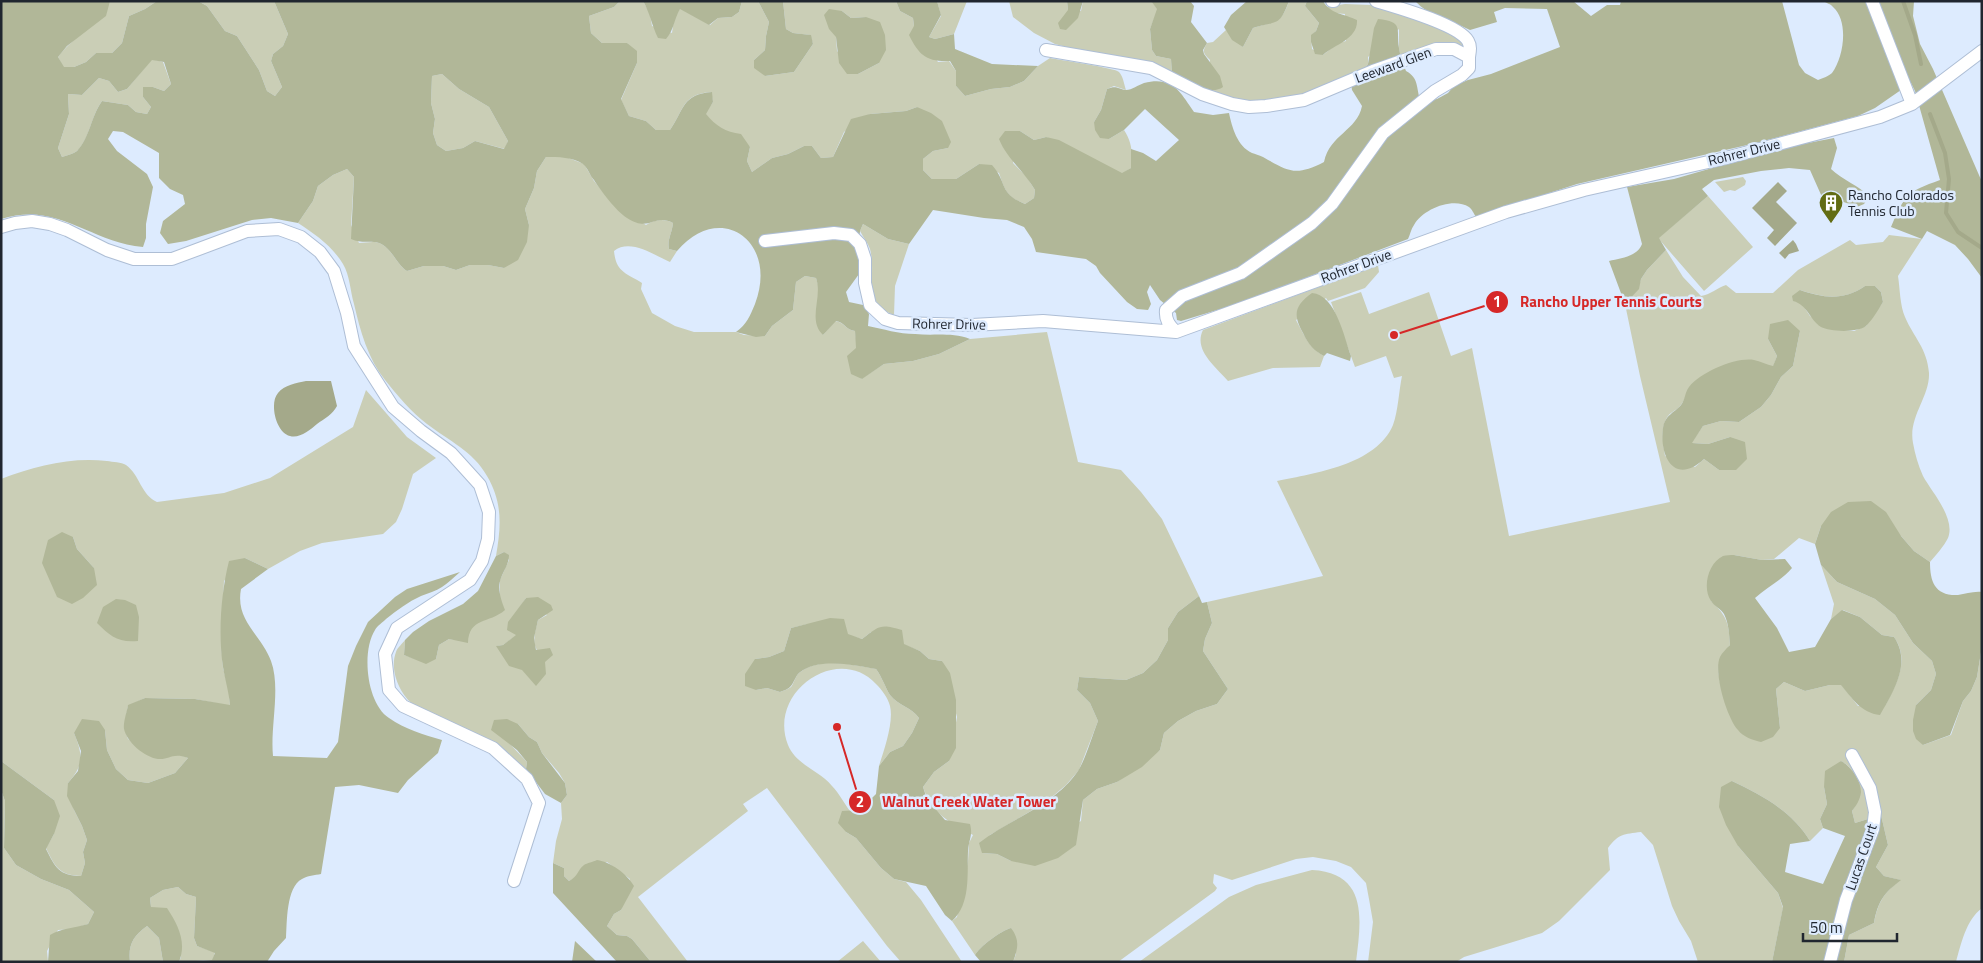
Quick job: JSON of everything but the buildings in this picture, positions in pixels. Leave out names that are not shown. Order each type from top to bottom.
[{"type":"street","points":[[1176,332],[1165,317],[1166,310],[1172,302],[1182,296],[1240,273],[1312,223],[1332,204],[1383,134],[1435,91],[1462,75],[1469,68],[1471,48],[1468,40],[1455,29],[1376,1]]},
{"type":"street","points":[[1872,1],[1912,104]]},
{"type":"street","name":"Leeward Glen","points":[[1046,50],[1151,68],[1202,94],[1232,104],[1249,107],[1304,100],[1373,71],[1436,49],[1454,49],[1469,57]]},
{"type":"street","name":"Rohrer Drive","points":[[765,241],[834,233],[851,235],[860,244],[865,259],[865,283],[870,305],[884,319],[898,323],[972,325],[1043,321],[1176,332],[1506,212],[1584,190],[1726,158],[1880,117],[1912,104],[1982,51]]},
{"type":"street","points":[[1,228],[15,223],[32,221],[50,224],[68,230],[107,250],[134,259],[172,259],[247,231],[279,230],[301,237],[320,252],[334,271],[347,313],[354,346],[393,407],[451,453],[480,485],[489,512],[488,539],[482,561],[470,580],[397,628],[384,654],[389,690],[404,706],[493,748],[527,779],[539,803],[514,881]]},
{"type":"street","name":"Lucas Court","points":[[1830,962],[1846,900],[1873,829],[1875,812],[1870,788],[1852,755]]},
{"type":"shaded area","points":[[1,1],[110,1],[106,16],[67,46],[58,57],[64,67],[74,67],[86,62],[96,53],[112,53],[122,43],[129,16],[157,1],[198,1],[207,6],[225,31],[237,36],[259,70],[267,91],[275,96],[282,87],[271,61],[273,54],[283,46],[288,34],[274,1],[620,1],[614,7],[589,16],[591,33],[602,43],[627,43],[637,51],[637,63],[621,99],[629,116],[646,121],[656,130],[670,130],[689,100],[702,93],[712,92],[713,102],[706,114],[721,128],[741,134],[750,147],[747,161],[752,172],[772,158],[788,154],[804,146],[812,146],[821,158],[833,157],[851,119],[870,114],[906,111],[917,107],[931,113],[942,121],[951,142],[948,148],[933,151],[923,159],[923,170],[932,179],[956,179],[979,164],[992,165],[1007,192],[1016,200],[1025,204],[1034,198],[1035,190],[1002,146],[999,139],[1005,131],[1020,131],[1034,140],[1046,137],[1059,140],[1122,173],[1131,168],[1131,149],[1143,153],[1156,161],[1179,140],[1145,109],[1124,130],[1109,139],[1100,138],[1095,130],[1094,122],[1101,110],[1107,89],[1110,88],[1115,87],[1128,90],[1154,81],[1169,84],[1180,92],[1194,112],[1213,115],[1229,113],[1236,136],[1247,150],[1286,169],[1299,171],[1324,162],[1332,145],[1355,121],[1359,114],[1362,106],[1352,90],[1351,83],[1368,64],[1374,28],[1378,19],[1392,22],[1397,27],[1399,51],[1406,71],[1415,80],[1420,99],[1428,101],[1437,99],[1448,93],[1454,86],[1468,80],[1491,74],[1560,47],[1547,9],[1505,8],[1494,12],[1497,22],[1470,30],[1434,15],[1415,1],[1573,1],[1591,16],[1607,5],[1620,5],[1621,1],[1782,1],[1799,65],[1805,73],[1818,80],[1832,73],[1842,49],[1843,39],[1843,30],[1838,13],[1832,6],[1823,1],[1914,1],[1913,16],[1920,44],[1933,69],[1982,182],[1982,278],[1955,245],[1927,231],[1922,239],[1891,227],[1900,207],[1908,196],[1920,188],[1940,180],[1915,91],[1911,83],[1875,108],[1858,116],[1756,143],[1577,184],[1476,217],[1470,208],[1462,204],[1455,203],[1439,206],[1418,219],[1408,239],[1237,304],[1181,321],[1177,320],[1176,313],[1160,300],[1150,285],[1147,292],[1151,304],[1148,310],[1137,309],[1127,302],[1100,273],[1096,266],[1086,259],[1036,252],[1032,239],[1024,227],[1007,220],[933,210],[909,244],[888,239],[863,224],[860,231],[858,249],[859,274],[846,292],[849,302],[863,305],[869,314],[868,326],[903,333],[949,335],[970,339],[939,354],[913,361],[884,364],[862,379],[851,374],[847,356],[856,348],[855,331],[836,321],[823,335],[818,329],[816,315],[818,285],[816,278],[805,276],[796,282],[793,310],[772,326],[765,336],[756,337],[736,332],[746,323],[750,316],[760,282],[759,262],[752,246],[741,235],[727,229],[711,229],[694,236],[677,251],[669,249],[673,223],[661,220],[641,224],[627,218],[609,200],[585,166],[579,162],[560,157],[546,157],[537,171],[534,188],[525,209],[529,225],[527,242],[518,260],[504,268],[488,265],[470,265],[456,270],[443,266],[424,266],[407,271],[383,245],[376,242],[351,239],[354,177],[347,169],[333,175],[318,186],[313,201],[298,223],[271,218],[252,220],[186,241],[168,244],[160,233],[163,221],[185,204],[183,195],[170,189],[159,178],[159,153],[123,132],[113,131],[108,139],[117,151],[147,174],[153,187],[143,247],[124,244],[73,224],[40,215],[21,215],[1,219]],"holes":[[[152,60],[164,62],[171,84],[164,91],[153,87],[143,87],[143,97],[151,107],[147,114],[136,112],[128,105],[102,101],[95,113],[88,133],[77,151],[62,157],[58,148],[69,114],[68,94],[82,95],[99,78],[109,81],[118,92],[127,89]],[[442,74],[459,89],[489,107],[508,141],[504,149],[475,141],[463,148],[446,151],[437,145],[433,133],[435,119],[431,103],[432,76]]]},
{"type":"shaded area","points":[[110,1],[157,1],[129,16],[122,43],[112,53],[96,53],[86,62],[74,67],[63,67],[58,57],[93,23]]},
{"type":"shaded area","points":[[198,1],[274,1],[288,34],[283,46],[273,54],[271,61],[282,87],[275,96],[267,91],[259,70],[237,36],[225,31],[207,6]]},
{"type":"shaded area","points":[[620,1],[643,1],[650,14],[652,26],[672,33],[674,19],[680,8],[710,25],[718,18],[732,17],[739,12],[742,1],[758,1],[769,22],[765,50],[754,60],[765,76],[794,72],[813,44],[810,35],[793,33],[786,29],[783,1],[896,1],[900,11],[913,18],[914,26],[938,62],[949,61],[956,71],[956,86],[965,96],[991,89],[1010,87],[1024,81],[1038,66],[1050,58],[1098,66],[1119,72],[1126,90],[1114,86],[1107,89],[1101,110],[1094,122],[1109,139],[1124,130],[1131,148],[1131,168],[1122,174],[1046,137],[1034,140],[1020,131],[1013,163],[1026,176],[1035,190],[1034,198],[1025,204],[1010,196],[999,173],[979,164],[956,179],[932,179],[923,170],[923,159],[933,151],[948,148],[917,107],[906,111],[870,114],[844,132],[833,157],[821,158],[812,146],[804,146],[788,154],[772,158],[752,172],[747,161],[750,147],[714,124],[705,114],[713,102],[711,92],[701,93],[689,100],[670,130],[656,130],[646,121],[629,116],[621,100],[637,63],[627,43],[602,43],[591,33],[589,16],[614,7]],"holes":[[[842,11],[851,18],[866,17],[879,63],[858,74],[837,51],[836,37]]]},
{"type":"shaded area","points":[[643,1],[742,1],[739,12],[732,17],[718,18],[709,25],[680,9],[671,32],[666,39],[658,38]]},
{"type":"shaded area","points":[[758,1],[783,1],[786,29],[793,33],[811,35],[813,44],[794,72],[765,76],[754,68],[754,60],[765,50],[769,22]]},
{"type":"shaded area","points":[[896,1],[937,1],[941,15],[929,37],[935,39],[954,34],[955,49],[992,64],[1038,66],[1024,81],[1010,87],[991,89],[965,96],[956,86],[956,71],[950,61],[929,58],[916,48],[909,35],[914,26],[913,18],[900,11]]},
{"type":"shaded area","points":[[937,1],[967,1],[954,34],[935,39],[929,37],[941,16]]},
{"type":"shaded area","points":[[1009,1],[1067,1],[1068,10],[1081,11],[1083,1],[1151,1],[1158,9],[1150,29],[1152,50],[1156,56],[1171,59],[1172,74],[1055,44],[1034,33],[1013,17]]},
{"type":"shaded area","points":[[1067,1],[1083,1],[1078,18],[1066,30],[1060,29],[1058,23],[1068,10]]},
{"type":"shaded area","points":[[1151,1],[1190,1],[1194,6],[1191,22],[1207,43],[1203,50],[1204,54],[1220,76],[1223,87],[1211,90],[1190,83],[1172,74],[1171,59],[1156,56],[1152,50],[1150,29],[1157,9]]},
{"type":"shaded area","points":[[1247,1],[1289,1],[1283,15],[1276,22],[1253,28],[1243,47],[1232,40],[1224,27],[1231,15]]},
{"type":"shaded area","points":[[1289,1],[1307,1],[1305,6],[1319,23],[1316,31],[1311,36],[1312,49],[1323,55],[1338,43],[1346,41],[1345,14],[1334,13],[1326,7],[1345,4],[1371,5],[1414,17],[1458,38],[1464,46],[1440,46],[1400,55],[1399,29],[1368,57],[1368,64],[1363,71],[1302,97],[1251,102],[1227,98],[1208,90],[1210,60],[1204,50],[1207,43],[1213,42],[1226,30],[1243,47],[1253,28],[1272,23],[1280,18]]},
{"type":"shaded area","points":[[1307,1],[1323,1],[1330,9],[1357,20],[1354,32],[1350,37],[1323,55],[1315,54],[1311,42],[1311,35],[1316,31],[1319,23],[1305,6]]},
{"type":"shaded area","points":[[829,9],[842,11],[851,18],[866,17],[880,22],[885,35],[886,50],[879,63],[858,74],[847,74],[839,63],[836,37],[829,29],[824,15]]},
{"type":"shaded area","points":[[152,59],[163,62],[171,84],[164,91],[153,87],[143,97],[151,107],[147,114],[136,112],[128,105],[102,101],[81,146],[77,151],[62,157],[58,148],[69,114],[68,94],[82,95],[99,78],[109,81],[118,92],[127,89]]},
{"type":"shaded area","points":[[442,74],[459,89],[489,107],[508,141],[505,149],[475,141],[463,148],[446,151],[437,145],[433,133],[435,119],[431,103],[432,76]]},
{"type":"shaded area","points":[[1834,138],[1837,148],[1831,169],[1869,197],[1864,204],[1857,207],[1841,201],[1828,201],[1822,197],[1810,170],[1789,168],[1714,180],[1702,189],[1708,196],[1659,238],[1666,250],[1647,270],[1641,279],[1639,289],[1625,304],[1609,261],[1633,254],[1642,244],[1627,187],[1674,179],[1782,148]]},
{"type":"shaded area","points":[[546,157],[566,157],[584,164],[594,181],[614,205],[646,225],[659,220],[673,223],[669,249],[677,251],[670,262],[642,249],[627,246],[620,247],[614,251],[615,258],[623,272],[642,283],[641,289],[652,313],[675,326],[694,332],[736,332],[744,335],[765,336],[772,326],[793,310],[796,282],[805,276],[816,278],[819,287],[818,298],[823,335],[835,321],[855,331],[861,379],[884,364],[913,361],[939,354],[970,339],[1047,332],[1078,462],[1121,470],[1141,492],[1162,519],[1199,596],[1178,612],[1168,628],[1168,640],[1157,660],[1143,673],[1126,680],[1079,677],[1077,690],[1090,703],[1098,721],[1079,770],[1066,785],[1046,802],[990,835],[982,853],[997,854],[1011,861],[1081,821],[1083,800],[1097,789],[1117,782],[1160,750],[1164,733],[1178,721],[1196,711],[1217,704],[1228,689],[1203,651],[1205,639],[1212,623],[1207,602],[1323,576],[1277,481],[1343,465],[1373,450],[1385,439],[1393,425],[1402,376],[1394,378],[1386,356],[1355,367],[1331,302],[1361,292],[1369,314],[1429,292],[1451,356],[1472,348],[1509,536],[1670,502],[1625,304],[1638,289],[1641,279],[1647,270],[1666,250],[1683,277],[1701,296],[1726,285],[1736,293],[1773,293],[1798,270],[1850,240],[1856,245],[1883,242],[1889,235],[1922,239],[1898,276],[1903,313],[1923,350],[1929,373],[1926,390],[1914,424],[1913,443],[1923,476],[1949,522],[1948,538],[1930,562],[1914,551],[1901,536],[1821,526],[1815,544],[1799,538],[1774,559],[1762,560],[1734,555],[1711,601],[1724,616],[1729,631],[1730,645],[1719,665],[1720,684],[1725,700],[1780,728],[1776,689],[1784,682],[1805,691],[1841,684],[1858,706],[1886,704],[1898,679],[1901,654],[1894,637],[1882,635],[1860,617],[1843,610],[1831,619],[1834,604],[1821,565],[1837,582],[1875,599],[1895,615],[1913,643],[1932,661],[1936,674],[1931,690],[1916,705],[1923,745],[1951,735],[1963,701],[1971,691],[1977,677],[1982,646],[1982,908],[1976,913],[1968,926],[1956,962],[1844,962],[1849,935],[1874,923],[1882,898],[1900,880],[1884,876],[1876,867],[1888,845],[1881,815],[1855,823],[1852,811],[1857,798],[1857,784],[1852,770],[1841,761],[1824,787],[1827,804],[1820,819],[1823,828],[1810,841],[1795,821],[1776,805],[1732,781],[1738,846],[1778,893],[1783,908],[1772,962],[1698,962],[1691,941],[1672,906],[1653,845],[1641,832],[1626,834],[1615,840],[1608,848],[1610,870],[1559,921],[1542,933],[1464,957],[1456,962],[1368,962],[1373,922],[1366,883],[1351,867],[1336,861],[1313,857],[1296,859],[1232,880],[1214,874],[1213,883],[1217,888],[1215,891],[1118,962],[1013,962],[1016,954],[1011,928],[991,939],[975,955],[952,921],[957,917],[968,861],[969,843],[973,835],[936,811],[923,787],[934,772],[949,761],[957,717],[942,661],[929,659],[920,651],[871,632],[862,639],[808,624],[791,628],[784,651],[769,657],[755,659],[756,690],[767,688],[780,692],[784,691],[791,687],[799,673],[807,668],[826,663],[876,669],[890,695],[919,718],[903,746],[890,752],[879,766],[890,728],[891,713],[889,703],[876,684],[860,673],[843,669],[826,671],[810,679],[797,692],[788,707],[784,725],[788,745],[796,758],[827,780],[850,811],[842,811],[846,832],[856,838],[881,868],[894,879],[906,882],[921,900],[962,962],[901,962],[767,788],[743,804],[748,811],[638,897],[688,962],[651,962],[632,939],[627,936],[617,935],[607,926],[614,914],[621,910],[630,879],[607,862],[580,870],[577,877],[569,881],[564,876],[564,868],[553,863],[562,819],[561,803],[567,795],[565,783],[542,753],[537,742],[529,737],[518,724],[508,742],[527,762],[526,769],[497,745],[414,705],[400,689],[395,674],[394,659],[397,650],[405,640],[404,655],[419,660],[436,659],[439,645],[449,639],[459,640],[500,598],[500,580],[509,560],[504,552],[496,556],[500,525],[496,496],[487,476],[475,460],[416,414],[379,372],[369,354],[362,334],[349,278],[343,264],[328,246],[298,223],[313,201],[318,186],[333,175],[347,169],[354,177],[351,225],[359,243],[375,242],[383,245],[407,271],[424,266],[443,266],[456,270],[470,265],[488,265],[504,268],[529,225],[525,209],[534,188],[537,171]],"holes":[[[1865,286],[1875,286],[1881,292],[1883,302],[1866,326],[1854,331],[1841,330],[1810,316],[1802,304],[1800,290],[1834,297],[1849,294]],[[1800,331],[1793,366],[1781,377],[1771,395],[1761,407],[1739,422],[1721,421],[1703,426],[1691,443],[1708,444],[1730,437],[1719,470],[1704,459],[1695,467],[1665,456],[1663,435],[1665,420],[1685,399],[1689,388],[1773,367],[1777,356],[1768,339]],[[526,598],[547,615],[538,620],[534,638],[536,648],[544,665],[545,674],[497,646],[503,645],[517,635],[519,609]]]},
{"type":"shaded area","points":[[1743,177],[1746,181],[1745,185],[1735,191],[1724,192],[1715,182]]},
{"type":"shaded area","points":[[1778,182],[1787,191],[1776,202],[1797,223],[1775,246],[1767,238],[1774,230],[1752,208]]},
{"type":"shaded area","points":[[1708,196],[1753,247],[1704,291],[1658,238]]},
{"type":"shaded area","points":[[863,224],[888,239],[909,244],[895,286],[894,315],[884,310],[877,303],[874,295],[870,249],[860,231]]},
{"type":"shaded area","points":[[1793,240],[1799,251],[1789,254],[1785,259],[1779,253]]},
{"type":"shaded area","points":[[1378,265],[1379,272],[1365,288],[1328,301],[1326,298],[1296,320],[1311,345],[1324,356],[1320,367],[1273,368],[1228,381],[1203,351],[1201,337],[1203,330]]},
{"type":"shaded area","points":[[1865,286],[1875,286],[1881,292],[1883,302],[1867,325],[1863,328],[1852,330],[1838,331],[1821,327],[1802,306],[1793,301],[1792,296],[1800,290],[1817,295],[1841,296],[1857,291]]},
{"type":"shaded area","points":[[1312,293],[1327,301],[1333,309],[1351,356],[1350,361],[1327,353],[1324,356],[1309,344],[1305,337],[1298,321],[1297,311],[1302,302]]},
{"type":"shaded area","points":[[1788,320],[1800,331],[1793,366],[1781,377],[1771,395],[1761,407],[1739,422],[1721,421],[1703,426],[1692,443],[1708,444],[1730,437],[1745,442],[1747,459],[1736,470],[1719,470],[1704,459],[1694,467],[1685,470],[1677,469],[1671,465],[1664,449],[1662,439],[1663,428],[1668,417],[1682,403],[1689,387],[1710,371],[1729,363],[1754,360],[1773,366],[1777,356],[1768,339],[1770,324]]},
{"type":"shaded area","points":[[306,381],[331,381],[337,406],[331,414],[308,431],[293,437],[285,434],[278,424],[274,410],[275,398],[284,388]]},
{"type":"shaded area","points":[[366,390],[407,437],[436,458],[413,474],[396,522],[383,534],[322,543],[300,551],[268,569],[245,558],[224,581],[221,643],[223,668],[229,691],[230,706],[195,699],[145,698],[128,706],[124,727],[128,739],[160,759],[178,754],[188,758],[175,773],[148,783],[128,780],[116,769],[107,750],[105,730],[74,733],[80,759],[77,771],[68,783],[74,810],[87,840],[83,852],[85,863],[81,876],[63,872],[55,865],[46,848],[54,834],[54,800],[1,761],[1,479],[53,464],[93,460],[117,462],[126,465],[131,469],[147,495],[157,502],[224,493],[270,478],[353,427]],"holes":[[[73,537],[77,549],[94,568],[48,540]]]},
{"type":"shaded area","points":[[1871,501],[1886,512],[1901,536],[1914,551],[1930,562],[1931,576],[1939,590],[1950,595],[1982,592],[1982,646],[1977,677],[1971,691],[1963,701],[1950,735],[1923,745],[1916,739],[1913,731],[1913,720],[1916,705],[1931,690],[1936,674],[1932,661],[1913,643],[1895,615],[1875,599],[1837,582],[1821,565],[1815,544],[1821,526],[1831,512],[1848,502]]},
{"type":"shaded area","points":[[62,532],[73,537],[77,549],[94,568],[97,585],[83,598],[72,604],[57,597],[42,563],[48,540]]},
{"type":"shaded area","points":[[504,552],[509,555],[509,558],[501,578],[499,590],[505,610],[476,625],[469,635],[468,643],[449,639],[439,645],[436,659],[426,664],[404,655],[405,640],[429,621],[463,604],[478,591],[496,556]]},
{"type":"shaded area","points":[[1734,555],[1762,560],[1785,559],[1792,568],[1755,598],[1777,628],[1789,652],[1815,647],[1831,619],[1842,610],[1860,617],[1882,635],[1894,637],[1899,647],[1901,667],[1895,687],[1880,715],[1873,714],[1862,708],[1841,685],[1830,685],[1805,691],[1784,682],[1776,689],[1780,728],[1773,737],[1761,742],[1748,738],[1740,732],[1726,706],[1718,673],[1720,657],[1730,645],[1728,625],[1724,614],[1708,596],[1707,589],[1708,576],[1714,564],[1723,556]]},
{"type":"shaded area","points":[[245,558],[268,569],[241,589],[240,600],[245,619],[267,651],[274,672],[273,756],[327,758],[338,742],[348,666],[368,622],[395,597],[407,589],[460,572],[442,587],[398,609],[386,619],[375,630],[368,651],[368,677],[371,690],[382,711],[389,718],[402,725],[442,740],[438,753],[408,780],[398,793],[359,785],[335,787],[321,874],[302,879],[293,889],[288,906],[286,938],[267,962],[194,962],[212,960],[215,953],[197,946],[194,938],[196,897],[186,894],[178,887],[163,890],[150,898],[151,907],[167,908],[178,927],[182,941],[179,962],[163,962],[159,938],[147,926],[138,933],[133,941],[130,951],[130,962],[48,962],[50,935],[63,929],[88,924],[94,912],[69,890],[41,879],[16,865],[4,848],[5,801],[1,790],[1,761],[54,800],[60,816],[54,834],[46,849],[52,861],[59,869],[74,876],[81,876],[85,863],[83,852],[87,840],[67,796],[68,783],[78,771],[81,751],[74,733],[82,719],[99,721],[105,730],[107,750],[116,769],[128,780],[148,783],[175,773],[188,758],[175,756],[162,759],[153,758],[132,744],[124,729],[128,705],[145,698],[195,699],[230,705],[221,655],[222,600],[229,561]]},
{"type":"shaded area","points":[[1199,596],[1202,603],[1207,602],[1212,623],[1205,639],[1203,651],[1228,689],[1217,704],[1196,711],[1178,721],[1164,733],[1160,750],[1142,767],[1117,782],[1097,789],[1083,800],[1076,845],[1058,858],[1035,866],[1011,861],[997,854],[982,853],[979,843],[1057,794],[1081,766],[1098,721],[1090,703],[1077,690],[1079,677],[1126,680],[1143,673],[1157,660],[1168,640],[1168,628],[1178,612]]},
{"type":"shaded area","points":[[538,597],[551,605],[553,610],[538,620],[534,638],[536,650],[550,648],[553,655],[545,662],[546,674],[536,686],[522,670],[509,666],[496,646],[503,645],[516,635],[507,630],[508,622],[526,598]]},
{"type":"shaded area","points":[[116,599],[125,600],[136,605],[139,617],[138,641],[125,641],[115,638],[97,623],[103,607]]},
{"type":"shaded area","points":[[830,618],[844,619],[848,634],[862,639],[881,627],[902,630],[904,644],[920,651],[929,659],[942,661],[950,673],[956,700],[956,748],[949,761],[934,772],[923,787],[927,799],[945,820],[970,824],[971,828],[967,888],[962,906],[952,921],[945,915],[926,886],[894,879],[881,868],[856,838],[846,832],[838,823],[842,811],[860,810],[876,794],[879,766],[890,752],[903,746],[919,718],[890,695],[876,669],[847,664],[816,665],[799,673],[790,687],[780,692],[767,688],[756,690],[745,686],[745,674],[755,659],[769,657],[784,651],[791,628]]},
{"type":"shaded area","points":[[507,719],[518,724],[529,737],[537,742],[542,753],[565,783],[567,795],[561,803],[545,794],[526,769],[527,762],[517,750],[491,730],[494,720]]},
{"type":"shaded area","points":[[1841,761],[1852,770],[1861,788],[1860,798],[1852,811],[1855,823],[1881,815],[1888,845],[1876,867],[1884,876],[1901,880],[1883,898],[1874,923],[1849,935],[1844,962],[1772,962],[1783,907],[1778,893],[1738,846],[1726,825],[1719,807],[1721,787],[1732,781],[1765,798],[1795,821],[1810,841],[1790,844],[1785,872],[1823,884],[1845,836],[1823,828],[1820,819],[1827,804],[1824,787],[1825,771]]},
{"type":"shaded area","points":[[1,790],[5,801],[4,848],[16,865],[41,879],[69,890],[94,912],[88,924],[73,929],[58,930],[47,951],[48,962],[1,962]]},
{"type":"shaded area","points":[[597,860],[608,863],[618,869],[634,886],[621,910],[614,914],[607,926],[617,935],[627,936],[632,939],[651,962],[617,962],[553,893],[553,863],[564,868],[564,876],[569,881],[575,877],[584,865]]},
{"type":"shaded area","points":[[1312,870],[1330,873],[1344,880],[1352,890],[1357,902],[1359,916],[1356,962],[1139,962],[1229,897],[1256,885]]},
{"type":"shaded area","points":[[178,887],[186,894],[196,897],[194,938],[197,946],[215,952],[213,960],[179,962],[181,957],[151,907],[150,898],[163,890]]},
{"type":"shaded area","points":[[147,926],[159,938],[163,962],[130,962],[130,951],[133,941],[138,933]]},
{"type":"shaded area","points":[[1011,928],[1016,936],[1017,944],[1013,962],[981,962],[975,955],[977,952],[997,935]]},
{"type":"shaded area","points":[[575,941],[597,962],[572,962]]},
{"type":"shaded area","points":[[863,941],[881,962],[837,962]]},
{"type":"waterway","points":[[1903,1],[1915,35],[1921,64]]},
{"type":"waterway","points":[[1930,114],[1945,153],[1949,179],[1946,213],[1958,232],[1982,248]]},
{"type":"place","name":"Rancho Colorados Tennis Club","points":[[1831,224]]},
{"type":"place","name":"Rancho Upper Tennis Courts","points":[[1394,335]]},
{"type":"place","name":"Walnut Creek Water Tower","points":[[837,727]]}]
